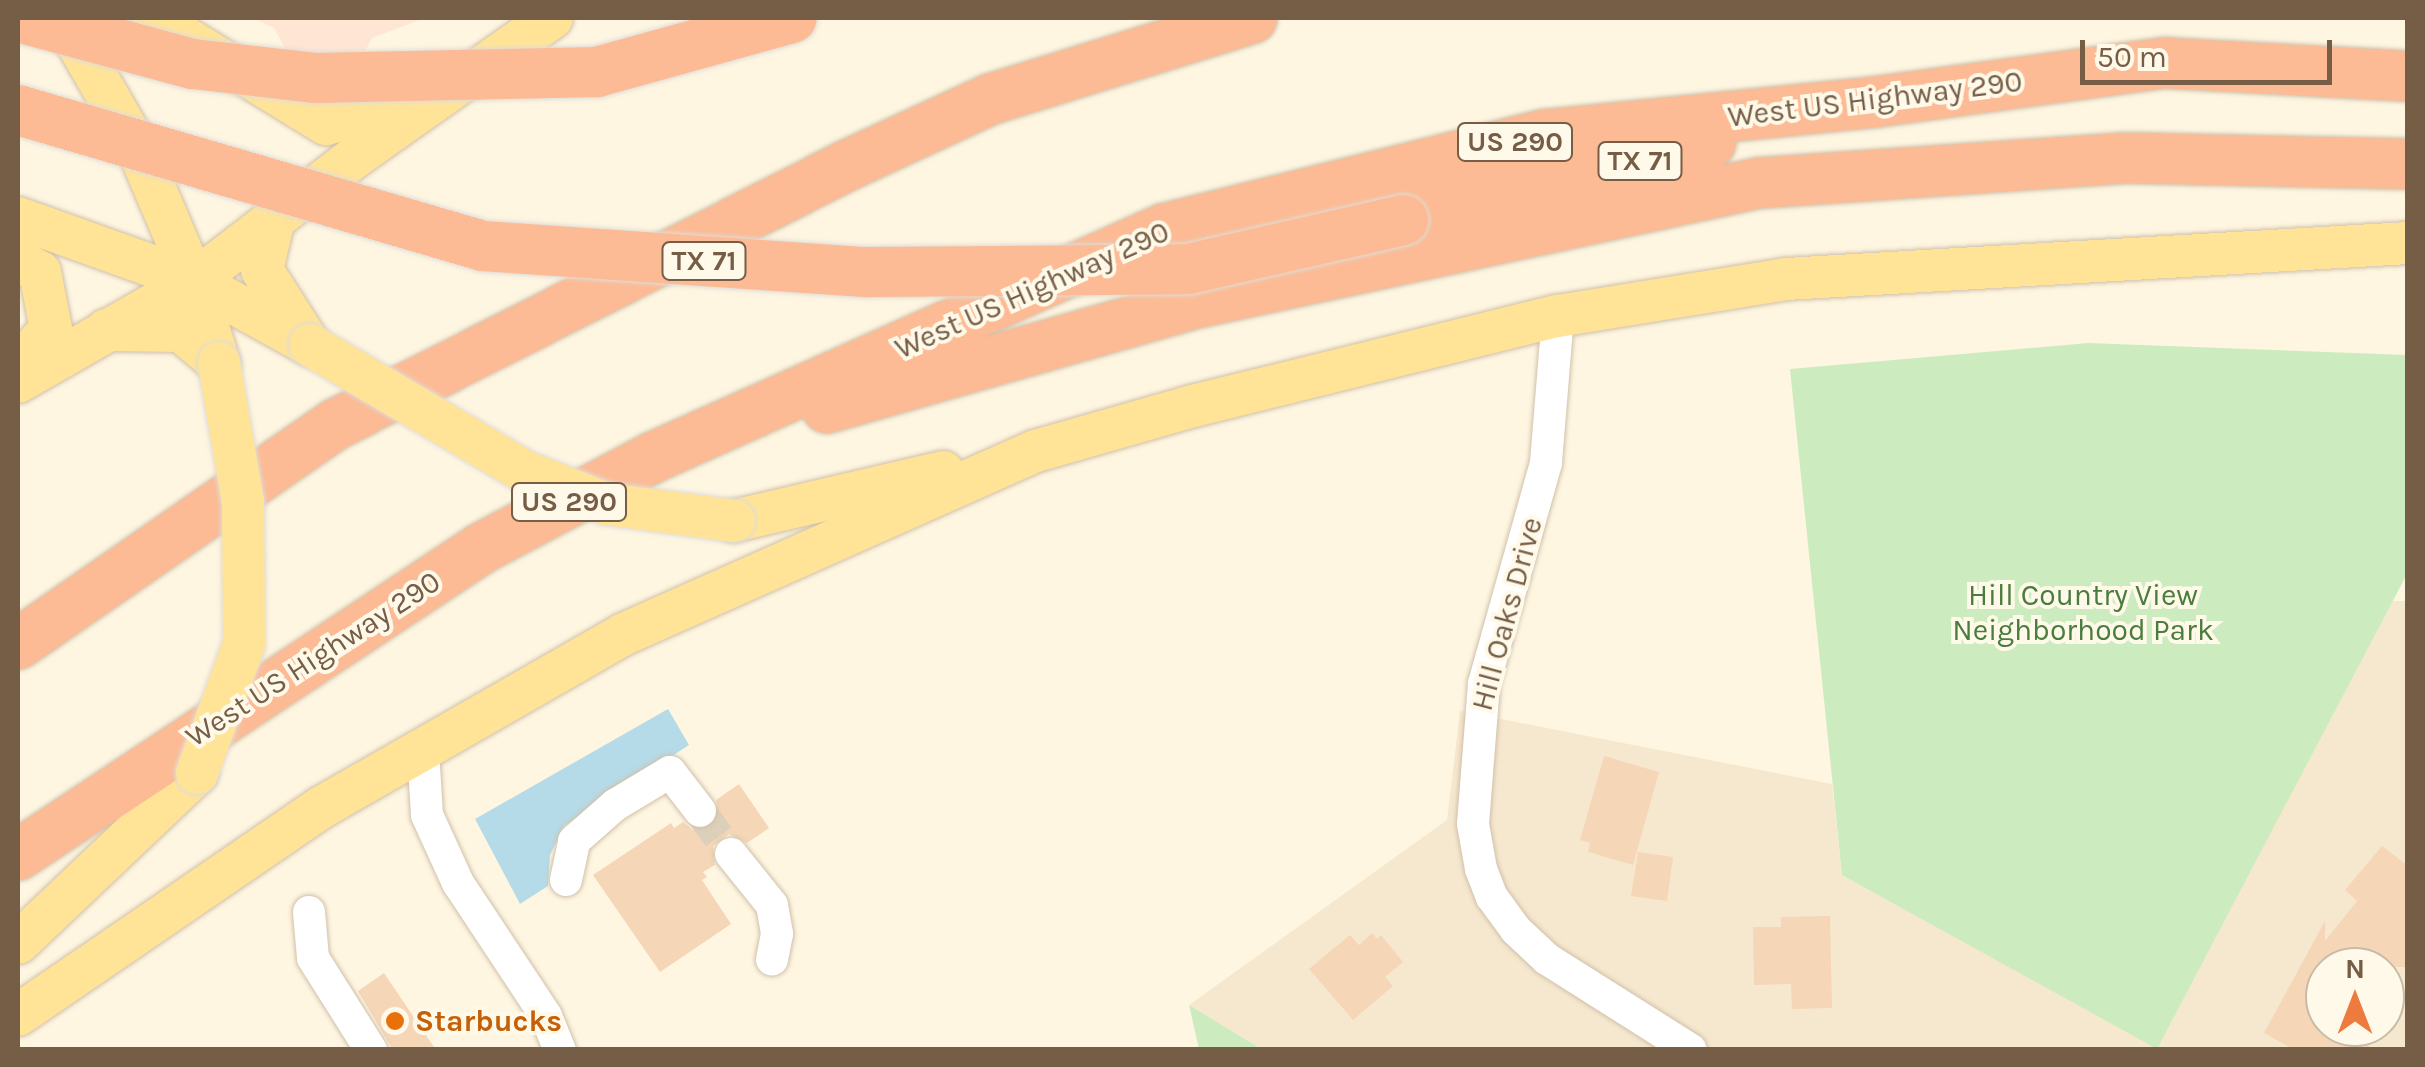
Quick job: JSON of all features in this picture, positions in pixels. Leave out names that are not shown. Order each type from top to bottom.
[{"type":"highway","points":[[22,18],[193,64],[316,78],[597,72],[792,18]]},
{"type":"highway","points":[[18,642],[336,424],[830,174],[991,99],[1252,18]]},
{"type":"highway","name":"West US Highway 290","points":[[18,855],[482,548],[654,457],[1164,229],[1545,135],[1875,102],[2165,63],[2408,76]]},
{"type":"highway","name":"TX 71","points":[[18,110],[483,246],[869,272],[1188,269],[1404,220],[1875,102]]},
{"type":"highway","points":[[654,457],[1200,302],[1759,183],[2126,158],[2408,164]]},
{"type":"main road","points":[[18,943],[197,773],[244,644],[243,502],[219,363],[194,282],[138,149],[76,41],[56,18]]},
{"type":"main road","points":[[154,18],[326,124],[390,106],[531,18]]},
{"type":"main road","points":[[18,382],[194,282],[274,219],[552,18]]},
{"type":"main road","points":[[18,218],[194,282],[526,472],[606,504],[734,520],[1036,450],[1193,406],[1558,316],[1786,278],[2408,243]]},
{"type":"main road","points":[[274,219],[262,270],[310,345]]},
{"type":"main road","points":[[18,260],[40,272],[52,329],[18,365]]},
{"type":"main road","points":[[104,330],[181,331],[219,363]]},
{"type":"main road","points":[[18,1015],[322,808],[622,635],[1036,450]]},
{"type":"street","name":"Hill Oaks Drive","points":[[1558,316],[1546,464],[1484,684],[1474,779],[1473,824],[1478,854],[1492,897],[1516,930],[1547,959],[1691,1050]]},
{"type":"street","points":[[423,750],[428,815],[458,883],[546,1016],[560,1050]]},
{"type":"street","points":[[566,880],[574,841],[615,805],[670,772],[700,811]]},
{"type":"street","points":[[730,854],[772,905],[777,934],[772,960]]},
{"type":"street","points":[[309,912],[313,958],[372,1050]]},
{"type":"shaded area","points":[[254,18],[425,18],[372,38],[326,124],[274,28]]},
{"type":"shaded area","points":[[2393,601],[2407,601],[2407,1049],[1261,1050],[1189,1005],[1447,820],[1460,711],[1832,784],[1842,875]]},
{"type":"green space","name":"Hill Country View Neighborhood Park","points":[[2088,343],[2407,355],[2407,574],[2157,1049],[1842,875],[1790,369]]},
{"type":"green space","points":[[1189,1005],[1261,1049],[1199,1049]]},
{"type":"water","points":[[668,709],[689,745],[564,826],[550,855],[548,886],[520,904],[475,819]]},
{"type":"building","points":[[1604,756],[1659,772],[1633,865],[1588,852],[1590,843],[1580,840]]},
{"type":"building","points":[[739,784],[769,828],[747,843],[729,834],[713,846],[715,865],[703,872],[707,877],[702,880],[731,924],[660,972],[593,875],[671,823],[674,828],[683,822],[693,830],[711,827],[719,818],[716,800]]},
{"type":"building","points":[[2382,846],[2408,866],[2408,967],[2405,947],[2311,947],[2325,921],[2325,941],[2357,901],[2345,890]]},
{"type":"building","points":[[1638,852],[1673,857],[1667,901],[1631,896]]},
{"type":"building","points":[[1830,916],[1832,1008],[1792,1009],[1791,984],[1754,985],[1753,927],[1781,927],[1781,917]]},
{"type":"building","points":[[1372,933],[1377,939],[1381,935],[1403,962],[1385,977],[1393,986],[1353,1020],[1309,969],[1350,935],[1359,945]]},
{"type":"building","points":[[2305,958],[2305,1047],[2376,1050],[2294,1050],[2264,1033]]},
{"type":"building","name":"Starbucks","points":[[384,973],[436,1050],[393,1050],[358,991]]},
{"type":"tunnel","points":[[700,811],[731,854]]},
{"type":"place","name":"Starbucks","points":[[395,1021]]}]
